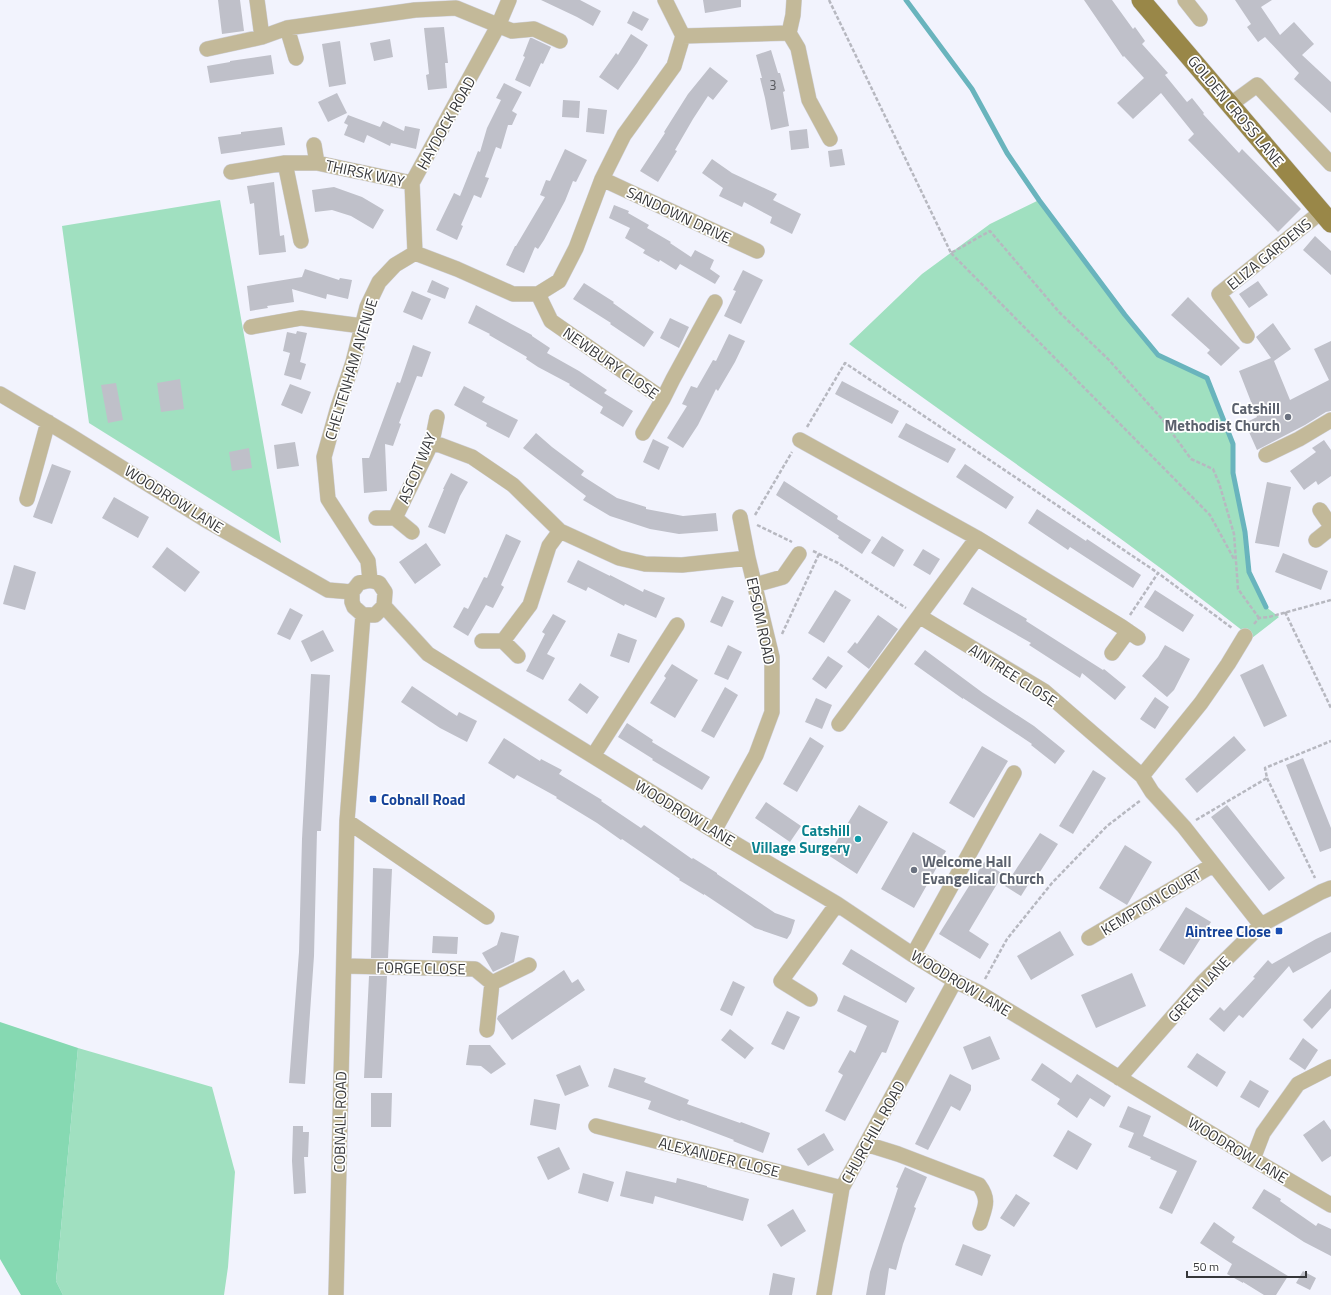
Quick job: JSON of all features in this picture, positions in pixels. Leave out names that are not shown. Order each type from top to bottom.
[{"type":"main road","name":"GOLDEN CROSS LANE","points":[[1141,0],[1326,218]]},
{"type":"street","points":[[257,0],[262,37]]},
{"type":"street","name":"HAYDOCK ROAD","points":[[415,253],[412,183],[498,26],[509,0]]},
{"type":"street","points":[[415,253],[457,269],[513,294],[538,294],[559,281],[576,248],[602,179],[624,135],[674,66],[683,36],[664,0]]},
{"type":"street","points":[[1185,0],[1200,19]]},
{"type":"street","points":[[794,7],[789,33],[798,48],[809,100],[830,139]]},
{"type":"street","points":[[206,49],[262,37],[287,28],[415,10],[456,8],[512,32],[534,28],[560,41]]},
{"type":"street","points":[[287,28],[296,58]]},
{"type":"street","points":[[683,36],[789,33]]},
{"type":"street","points":[[1230,104],[1257,85],[1331,164]]},
{"type":"street","name":"THIRSK WAY","points":[[314,145],[317,163]]},
{"type":"street","points":[[285,163],[301,242]]},
{"type":"street","name":"THIRSK WAY","points":[[231,172],[285,163],[317,163],[412,183]]},
{"type":"street","name":"SANDOWN DRIVE","points":[[602,179],[757,251]]},
{"type":"street","name":"ELIZA GARDENS","points":[[1247,336],[1219,294],[1326,218]]},
{"type":"street","name":"CHELTENHAM AVENUE","points":[[370,580],[368,561],[328,499],[324,457],[338,407],[353,362],[367,306],[379,282],[394,265],[415,253]]},
{"type":"street","name":"NEWBURY CLOSE","points":[[538,294],[551,321],[663,399],[643,433]]},
{"type":"street","points":[[663,399],[715,302]]},
{"type":"street","points":[[251,327],[301,318],[362,326]]},
{"type":"street","name":"WOODROW LANE","points":[[0,394],[48,422],[204,519],[328,590],[352,592]]},
{"type":"street","name":"ASCOT WAY","points":[[395,518],[432,442],[437,418]]},
{"type":"street","points":[[1266,455],[1299,439],[1331,420]]},
{"type":"street","points":[[27,499],[48,422]]},
{"type":"street","points":[[800,440],[977,538],[1129,632],[1112,653]]},
{"type":"street","points":[[432,442],[472,457],[513,485],[560,531],[619,558],[645,564],[682,564],[748,558]]},
{"type":"street","points":[[1316,540],[1331,527],[1320,510]]},
{"type":"street","name":"ASCOT WAY","points":[[376,518],[395,518],[412,532]]},
{"type":"street","name":"EPSOM ROAD","points":[[714,831],[756,755],[772,712],[772,657],[748,558],[745,520]]},
{"type":"street","points":[[503,641],[530,605],[549,546],[560,531]]},
{"type":"street","points":[[839,724],[977,538]]},
{"type":"street","points":[[754,585],[783,577],[803,550]]},
{"type":"street","points":[[370,580],[379,582],[385,592],[384,606],[376,615],[363,615],[354,607],[352,602],[352,592],[359,583],[370,580]]},
{"type":"street","name":"WOODROW LANE","points":[[384,606],[428,654],[714,831],[837,904],[913,955],[978,992],[1331,1205]]},
{"type":"street","name":"COBNALL ROAD","points":[[336,1295],[347,821],[363,615]]},
{"type":"street","name":"AINTREE CLOSE","points":[[919,616],[1044,691],[1142,776],[1152,792],[1184,827],[1261,925]]},
{"type":"street","points":[[593,756],[677,625]]},
{"type":"street","points":[[1142,776],[1201,704],[1228,664],[1244,636]]},
{"type":"street","points":[[482,641],[503,641],[518,656]]},
{"type":"street","points":[[913,955],[1014,773]]},
{"type":"street","points":[[347,821],[487,917]]},
{"type":"street","name":"KEMPTON COURT","points":[[1089,938],[1213,865]]},
{"type":"street","name":"GREEN LANE","points":[[1119,1078],[1203,982],[1261,925],[1326,890]]},
{"type":"street","points":[[810,999],[781,980],[837,904]]},
{"type":"street","points":[[487,1030],[492,983],[529,965]]},
{"type":"street","name":"FORGE CLOSE","points":[[344,966],[475,969],[492,983]]},
{"type":"street","name":"CHURCHILL ROAD","points":[[824,1295],[842,1188],[955,980]]},
{"type":"street","points":[[1253,1159],[1263,1133],[1298,1084],[1331,1067]]},
{"type":"street","name":"ALEXANDER CLOSE","points":[[596,1126],[842,1188]]},
{"type":"street","points":[[866,1144],[898,1154],[980,1185],[984,1192],[986,1203],[980,1223]]},
{"type":"path","points":[[829,0],[951,253],[1210,515],[1236,561]]},
{"type":"path","points":[[951,253],[990,230],[1059,312],[1108,359],[1162,419],[1192,459],[1214,469],[1234,534],[1238,589],[1259,618],[1269,617],[1331,600]]},
{"type":"path","points":[[919,616],[838,563],[819,554],[803,550],[745,520],[800,440],[845,363],[1158,573],[1244,636]]},
{"type":"path","points":[[772,657],[819,554]]},
{"type":"path","points":[[1129,632],[1158,573]]},
{"type":"path","points":[[1285,612],[1331,708]]},
{"type":"path","points":[[1326,890],[1267,778],[1265,768],[1331,741]]},
{"type":"path","points":[[1184,827],[1267,778]]},
{"type":"path","points":[[978,992],[1007,939],[1052,883],[1107,826],[1152,792]]},
{"type":"green space","points":[[220,200],[281,543],[89,423],[62,226]]},
{"type":"green space","points":[[1039,200],[1125,315],[1158,355],[1207,378],[1233,444],[1233,473],[1245,532],[1249,572],[1266,607],[1279,617],[1252,638],[1103,526],[849,344],[922,274],[990,224]]},
{"type":"green space","points":[[0,1022],[78,1048],[56,1281],[63,1295],[21,1295],[0,1259]]},
{"type":"green space","points":[[78,1048],[212,1087],[235,1172],[228,1267],[224,1295],[63,1295],[56,1281]]},
{"type":"building","points":[[218,0],[240,0],[244,31],[222,34]]},
{"type":"building","points":[[541,0],[580,0],[601,11],[593,26]]},
{"type":"building","points":[[703,0],[741,0],[741,7],[705,13]]},
{"type":"building","points":[[1084,0],[1112,0],[1133,29],[1135,27],[1145,41],[1142,44],[1168,73],[1165,75],[1187,102],[1192,98],[1204,113],[1203,114],[1239,153],[1242,149],[1301,209],[1278,232],[1188,140],[1194,134],[1161,93],[1133,119],[1117,103],[1144,78],[1124,56],[1123,57]]},
{"type":"building","points":[[1235,0],[1272,0],[1261,7],[1280,35],[1294,22],[1314,44],[1302,55],[1331,82],[1331,113],[1294,79],[1299,73],[1265,37],[1258,42],[1247,27],[1251,24]]},
{"type":"building","points":[[633,11],[649,19],[642,31],[627,23]]},
{"type":"building","points":[[444,27],[448,63],[445,63],[447,88],[428,90],[426,75],[429,74],[424,28]]},
{"type":"building","points":[[631,34],[648,45],[618,90],[599,77],[616,53],[618,55]]},
{"type":"building","points":[[530,38],[551,47],[543,64],[541,63],[530,87],[515,80],[525,57],[523,56]]},
{"type":"building","points":[[390,39],[393,57],[374,61],[370,43]]},
{"type":"building","points":[[340,41],[346,84],[329,87],[322,44]]},
{"type":"building","points":[[771,50],[785,91],[783,92],[789,126],[771,130],[760,78],[762,78],[756,55]]},
{"type":"building","points":[[271,55],[274,74],[210,83],[207,66]]},
{"type":"building","points":[[710,67],[728,81],[713,100],[708,96],[693,119],[675,150],[677,151],[658,182],[640,171],[688,94]]},
{"type":"building","points":[[504,83],[522,92],[512,111],[517,114],[512,125],[508,125],[501,149],[496,147],[485,177],[489,178],[481,198],[474,195],[461,225],[463,226],[457,240],[436,230],[454,193],[460,196],[478,151],[480,152],[487,128],[501,100],[496,98]]},
{"type":"building","points":[[337,93],[347,113],[328,122],[318,102]]},
{"type":"building","points":[[563,100],[580,101],[579,118],[562,117]]},
{"type":"building","points":[[588,108],[607,110],[604,134],[586,132]]},
{"type":"building","points":[[348,115],[380,127],[383,121],[404,131],[405,126],[420,129],[416,149],[391,143],[390,146],[367,135],[364,143],[344,135],[348,125],[344,123]]},
{"type":"building","points":[[282,127],[285,145],[221,154],[218,137],[241,134],[241,132]]},
{"type":"building","points":[[807,129],[809,148],[791,150],[789,131]]},
{"type":"building","points":[[565,149],[587,160],[576,182],[573,181],[565,201],[544,240],[538,249],[535,247],[524,273],[506,265],[515,246],[545,197],[540,195],[546,180],[550,181]]},
{"type":"building","points":[[842,149],[845,165],[830,167],[828,151]]},
{"type":"building","points":[[712,159],[732,173],[777,194],[773,200],[801,214],[792,234],[770,223],[772,217],[744,202],[742,207],[719,196],[723,188],[702,173]]},
{"type":"building","points":[[274,182],[280,236],[284,235],[286,252],[259,255],[254,203],[250,204],[247,186]]},
{"type":"building","points":[[334,187],[362,197],[384,210],[373,229],[351,216],[332,210],[315,212],[312,190]]},
{"type":"building","points":[[614,205],[629,211],[628,213],[649,225],[647,228],[671,242],[670,243],[691,257],[695,250],[714,260],[710,269],[720,276],[715,284],[680,264],[676,270],[660,260],[659,262],[643,253],[645,250],[625,238],[630,228],[609,218]]},
{"type":"building","points":[[1315,236],[1331,251],[1331,275],[1303,250]]},
{"type":"building","points":[[305,269],[339,280],[340,278],[352,280],[348,299],[327,294],[326,299],[292,289],[294,302],[267,306],[268,308],[250,311],[247,286],[302,277]]},
{"type":"building","points":[[743,270],[763,280],[741,324],[724,316],[736,291],[733,290]]},
{"type":"building","points":[[432,280],[449,288],[445,299],[427,292]]},
{"type":"building","points":[[1258,281],[1268,295],[1249,308],[1239,294]]},
{"type":"building","points":[[584,283],[614,302],[613,303],[654,332],[644,347],[610,324],[611,323],[573,299]]},
{"type":"building","points":[[412,291],[431,299],[422,320],[403,312]]},
{"type":"building","points":[[1188,297],[1240,348],[1221,366],[1207,353],[1210,350],[1171,315]]},
{"type":"building","points":[[476,305],[532,335],[550,348],[547,353],[579,371],[607,390],[604,393],[633,411],[623,427],[600,413],[603,407],[569,385],[570,384],[538,367],[526,359],[527,357],[489,335],[490,334],[468,323]]},
{"type":"building","points":[[670,318],[689,327],[679,348],[660,338]]},
{"type":"building","points":[[1273,323],[1291,349],[1274,361],[1290,400],[1329,380],[1314,349],[1331,341],[1331,411],[1326,412],[1305,425],[1257,450],[1245,423],[1257,417],[1239,371],[1271,358],[1256,337]]},
{"type":"building","points":[[297,331],[307,333],[300,362],[306,364],[301,380],[284,375],[290,353],[283,351],[287,332],[296,334]]},
{"type":"building","points":[[729,334],[745,341],[735,362],[718,391],[716,389],[698,425],[683,448],[667,438],[687,406],[682,404],[691,386],[697,388],[713,360],[716,361]]},
{"type":"building","points":[[413,345],[431,352],[422,377],[417,376],[399,423],[401,424],[393,446],[385,444],[387,491],[364,493],[362,458],[369,458],[397,382],[400,383]]},
{"type":"building","points":[[180,379],[184,409],[161,412],[157,383]]},
{"type":"building","points":[[842,381],[899,411],[892,424],[835,394]]},
{"type":"building","points":[[116,383],[123,420],[108,423],[101,385]]},
{"type":"building","points":[[290,384],[311,392],[302,414],[281,405]]},
{"type":"building","points":[[464,386],[485,397],[482,402],[518,420],[509,438],[486,426],[487,423],[454,405]]},
{"type":"building","points":[[906,423],[956,449],[948,463],[898,437]]},
{"type":"building","points":[[536,433],[584,471],[581,475],[617,498],[646,507],[646,509],[683,516],[716,513],[718,531],[679,534],[650,529],[610,516],[583,500],[586,496],[523,448]]},
{"type":"building","points":[[653,439],[669,447],[659,470],[643,462]]},
{"type":"building","points":[[1324,440],[1331,450],[1331,476],[1318,485],[1316,481],[1304,490],[1290,471],[1316,452],[1312,448]]},
{"type":"building","points":[[295,442],[299,466],[277,469],[274,445]]},
{"type":"building","points":[[249,448],[252,468],[232,471],[229,452]]},
{"type":"building","points":[[52,464],[71,471],[52,524],[33,517]]},
{"type":"building","points":[[965,464],[1014,497],[1006,509],[956,477]]},
{"type":"building","points":[[451,473],[468,482],[460,496],[445,534],[428,527]]},
{"type":"building","points":[[784,481],[838,516],[837,519],[871,540],[862,554],[838,538],[839,536],[776,495]]},
{"type":"building","points":[[1267,482],[1291,487],[1279,547],[1255,543]]},
{"type":"building","points":[[114,497],[149,517],[138,538],[102,518]]},
{"type":"building","points":[[1037,509],[1086,541],[1087,539],[1141,575],[1133,588],[1070,547],[1068,550],[1028,523]]},
{"type":"building","points":[[506,534],[521,541],[501,585],[504,587],[493,608],[486,605],[468,636],[453,627],[464,607],[468,609],[484,577],[487,578]]},
{"type":"building","points":[[882,536],[904,550],[894,567],[871,553]]},
{"type":"building","points":[[426,543],[441,565],[415,584],[399,562]]},
{"type":"building","points":[[167,547],[200,572],[185,592],[152,567]]},
{"type":"building","points":[[923,549],[940,559],[930,575],[913,565]]},
{"type":"building","points":[[1283,553],[1328,571],[1321,590],[1275,572]]},
{"type":"building","points":[[578,560],[643,592],[644,589],[665,598],[656,618],[625,604],[624,606],[588,587],[586,591],[567,582]]},
{"type":"building","points":[[14,565],[36,572],[25,610],[3,604]]},
{"type":"building","points":[[972,587],[1027,619],[1026,621],[1103,670],[1104,669],[1126,687],[1115,700],[1082,673],[1080,678],[1029,645],[1031,643],[963,604]]},
{"type":"building","points":[[835,590],[851,600],[824,643],[808,633]]},
{"type":"building","points":[[1155,590],[1194,615],[1183,632],[1144,607]]},
{"type":"building","points":[[722,596],[734,601],[722,627],[710,622]]},
{"type":"building","points":[[290,608],[303,615],[290,640],[277,634]]},
{"type":"building","points":[[553,614],[566,621],[547,654],[555,658],[543,680],[526,671],[545,634],[542,632]]},
{"type":"building","points":[[878,615],[898,629],[869,669],[847,652],[855,642],[857,644]]},
{"type":"building","points":[[323,630],[334,651],[311,662],[301,641]]},
{"type":"building","points":[[618,633],[637,640],[629,663],[610,656]]},
{"type":"building","points":[[728,645],[742,652],[728,680],[714,674]]},
{"type":"building","points":[[1165,645],[1190,659],[1174,690],[1167,697],[1142,676],[1158,657]]},
{"type":"building","points":[[925,650],[983,693],[1034,726],[1065,751],[1055,764],[1031,745],[1032,744],[963,699],[914,664]]},
{"type":"building","points":[[828,656],[843,666],[826,689],[812,679]]},
{"type":"building","points":[[672,664],[698,680],[675,718],[650,703],[666,678],[664,676]]},
{"type":"building","points":[[1263,664],[1287,716],[1264,727],[1240,675]]},
{"type":"building","points":[[311,674],[330,675],[321,831],[317,831],[314,956],[305,1084],[289,1083],[299,952],[302,839]]},
{"type":"building","points":[[580,683],[599,697],[587,714],[568,700]]},
{"type":"building","points":[[412,686],[457,716],[459,712],[477,721],[467,742],[440,728],[401,702]]},
{"type":"building","points":[[725,687],[738,695],[714,738],[701,731]]},
{"type":"building","points":[[1155,697],[1169,707],[1155,729],[1140,719]]},
{"type":"building","points":[[816,698],[832,705],[822,729],[805,722]]},
{"type":"building","points":[[627,723],[653,740],[652,742],[710,777],[702,790],[652,760],[653,759],[618,737]]},
{"type":"building","points":[[1234,736],[1246,750],[1197,793],[1185,779]]},
{"type":"building","points":[[810,737],[824,746],[797,792],[783,784]]},
{"type":"building","points":[[504,738],[540,761],[541,759],[562,770],[559,774],[602,800],[601,801],[641,828],[644,825],[692,859],[693,858],[717,873],[775,913],[795,920],[791,933],[787,939],[755,928],[704,894],[679,880],[680,879],[622,839],[621,840],[597,823],[556,798],[557,797],[517,775],[514,779],[488,763]]},
{"type":"building","points":[[982,746],[1008,761],[974,818],[949,803]]},
{"type":"building","points":[[1303,758],[1331,828],[1331,848],[1320,852],[1286,765]]},
{"type":"building","points":[[1093,770],[1106,778],[1073,834],[1059,826]]},
{"type":"building","points":[[766,802],[801,826],[790,842],[755,818]]},
{"type":"building","name":"Catshill Village Surgery","points":[[859,805],[888,822],[857,874],[828,855]]},
{"type":"building","points":[[1227,805],[1285,878],[1269,891],[1211,817]]},
{"type":"building","name":"Welcome Hall Evangelical Church","points":[[913,832],[946,851],[914,908],[881,889]]},
{"type":"building","points":[[1040,833],[1058,844],[1034,881],[1031,880],[1021,896],[1005,886]]},
{"type":"building","points":[[1125,845],[1152,862],[1127,905],[1099,888]]},
{"type":"building","points":[[984,862],[1003,874],[969,931],[989,944],[980,959],[939,934]]},
{"type":"building","points":[[373,868],[392,869],[388,958],[371,958]]},
{"type":"building","points":[[1186,907],[1211,922],[1184,965],[1159,950]]},
{"type":"building","points":[[1060,931],[1074,955],[1031,980],[1017,956]]},
{"type":"building","points":[[501,932],[519,936],[514,962],[493,972],[482,953],[497,945]]},
{"type":"building","points":[[1331,932],[1331,952],[1293,973],[1289,966],[1243,1018],[1239,1015],[1224,1032],[1209,1019],[1220,1007],[1224,1011],[1255,978],[1253,977],[1268,960],[1272,964]]},
{"type":"building","points":[[433,936],[458,937],[457,954],[432,953]]},
{"type":"building","points":[[851,949],[915,988],[906,1003],[842,964]]},
{"type":"building","points":[[564,970],[572,983],[578,979],[585,990],[512,1040],[497,1019],[498,1016]]},
{"type":"building","points":[[1132,973],[1146,1006],[1096,1028],[1081,995]]},
{"type":"building","points":[[369,976],[387,976],[382,1078],[364,1078]]},
{"type":"building","points":[[733,981],[745,987],[732,1016],[720,1010]]},
{"type":"building","points":[[1331,989],[1331,1008],[1312,1029],[1303,1020]]},
{"type":"building","points":[[844,995],[899,1021],[886,1053],[882,1052],[845,1121],[825,1111],[843,1075],[838,1072],[850,1050],[855,1053],[867,1026],[837,1011]]},
{"type":"building","points":[[787,1011],[800,1017],[784,1050],[771,1044]]},
{"type":"building","points":[[730,1029],[754,1048],[745,1059],[721,1040]]},
{"type":"building","points":[[990,1036],[1000,1059],[972,1070],[963,1047]]},
{"type":"building","points":[[1303,1038],[1318,1050],[1305,1070],[1289,1059]]},
{"type":"building","points":[[469,1045],[490,1045],[506,1064],[491,1074],[481,1066],[466,1065]]},
{"type":"building","points":[[1197,1053],[1226,1072],[1217,1087],[1187,1067]]},
{"type":"building","points":[[1042,1063],[1071,1083],[1077,1074],[1111,1096],[1104,1107],[1090,1098],[1077,1118],[1057,1104],[1060,1099],[1031,1080]]},
{"type":"building","points":[[580,1065],[589,1086],[565,1096],[556,1075]]},
{"type":"building","points":[[614,1068],[646,1078],[644,1082],[689,1100],[687,1104],[770,1133],[763,1153],[733,1141],[734,1140],[648,1109],[651,1101],[608,1087]]},
{"type":"building","points":[[950,1074],[971,1085],[971,1090],[960,1111],[951,1106],[928,1150],[915,1144]]},
{"type":"building","points":[[1250,1080],[1269,1091],[1259,1108],[1240,1097]]},
{"type":"building","points":[[371,1093],[392,1093],[391,1127],[371,1127]]},
{"type":"building","points":[[534,1099],[560,1104],[556,1130],[530,1125]]},
{"type":"building","points":[[1128,1106],[1151,1116],[1143,1136],[1197,1161],[1172,1214],[1159,1208],[1177,1171],[1128,1147],[1134,1133],[1119,1127]]},
{"type":"building","points":[[1324,1120],[1331,1130],[1331,1156],[1322,1162],[1303,1135]]},
{"type":"building","points":[[293,1126],[303,1126],[303,1132],[309,1132],[308,1157],[304,1157],[306,1193],[294,1194],[292,1161]]},
{"type":"building","points":[[1068,1130],[1092,1144],[1077,1170],[1053,1156]]},
{"type":"building","points":[[824,1133],[834,1150],[808,1166],[797,1149]]},
{"type":"building","points":[[559,1147],[570,1169],[548,1180],[537,1157]]},
{"type":"building","points":[[905,1167],[927,1177],[914,1207],[916,1208],[903,1244],[896,1270],[889,1268],[885,1295],[866,1295],[870,1272],[898,1188],[896,1187]]},
{"type":"building","points":[[626,1171],[676,1183],[677,1178],[749,1199],[743,1221],[655,1196],[653,1204],[620,1196]]},
{"type":"building","points":[[583,1173],[614,1182],[608,1202],[578,1193]]},
{"type":"building","points":[[1264,1189],[1281,1199],[1280,1201],[1316,1226],[1318,1223],[1331,1229],[1331,1256],[1304,1242],[1252,1208]]},
{"type":"building","points":[[1016,1194],[1030,1203],[1014,1227],[1000,1218]]},
{"type":"building","points":[[793,1209],[806,1231],[781,1247],[767,1225]]},
{"type":"building","points":[[1214,1222],[1235,1237],[1232,1242],[1288,1276],[1276,1295],[1264,1295],[1227,1274],[1232,1264],[1200,1243]]},
{"type":"building","points":[[963,1244],[991,1255],[982,1276],[955,1265]]},
{"type":"building","points":[[1303,1271],[1316,1278],[1310,1290],[1296,1283]]},
{"type":"building","points":[[773,1273],[795,1278],[792,1295],[769,1295]]},
{"type":"waterway","points":[[906,0],[972,89],[1007,153],[1039,200],[1125,315],[1158,355],[1207,378],[1233,444],[1233,473],[1245,532],[1249,572],[1266,607]]},
{"type":"place","name":"Catshill Methodist Church","points":[[1288,417]]},
{"type":"place","name":"Cobnall Road","points":[[373,799]]},
{"type":"place","name":"Catshill Village Surgery","points":[[858,839]]},
{"type":"place","name":"Welcome Hall Evangelical Church","points":[[914,870]]},
{"type":"place","name":"Aintree Close","points":[[1279,931]]}]
